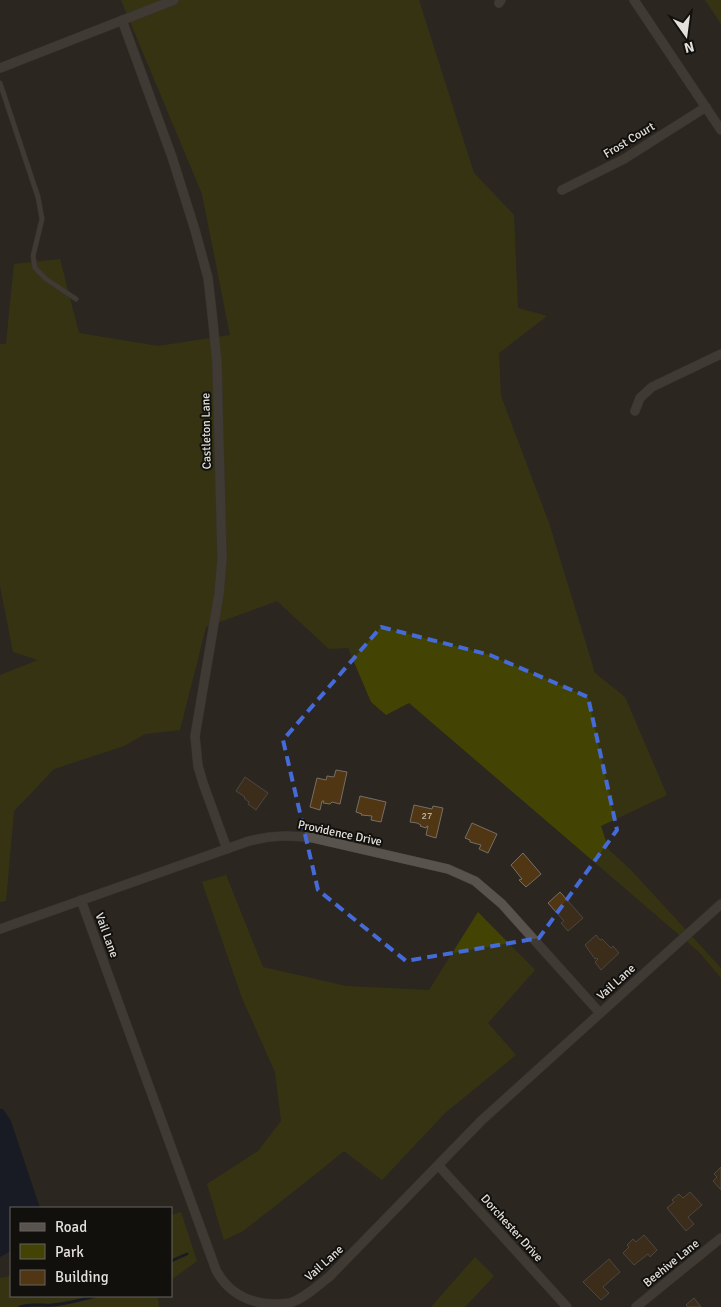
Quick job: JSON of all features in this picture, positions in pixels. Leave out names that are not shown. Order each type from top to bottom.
[{"type":"street","points":[[0,68],[174,0]]},
{"type":"street","points":[[634,0],[721,130]]},
{"type":"street","name":"Castleton Lane","points":[[122,20],[172,157],[208,278],[217,364],[222,559],[219,594],[195,736],[198,766],[227,848]]},
{"type":"street","name":"Frost Court","points":[[562,190],[624,159],[706,107]]},
{"type":"street","points":[[634,411],[640,398],[652,387],[721,354]]},
{"type":"street","name":"Providence Drive","points":[[0,929],[262,837],[291,835],[313,838],[448,869],[475,881],[502,904],[600,1013]]},
{"type":"street","name":"Vail Lane","points":[[81,900],[216,1270],[222,1281],[239,1298],[251,1304],[264,1307],[290,1303],[305,1296],[329,1277],[482,1120],[721,904]]},
{"type":"street","name":"Dorchester Drive","points":[[438,1165],[567,1307]]},
{"type":"street","name":"Beehive Lane","points":[[636,1307],[721,1238]]},
{"type":"lane","points":[[0,83],[38,197],[42,219],[33,256],[35,268],[46,279],[76,298]]},
{"type":"highlighted area","points":[[381,627],[490,655],[588,697],[617,830],[539,938],[406,961],[318,890],[283,740]]},
{"type":"green space","points":[[121,0],[419,0],[474,173],[514,215],[518,308],[547,316],[499,353],[501,396],[549,523],[595,673],[625,697],[667,795],[601,826],[609,850],[630,869],[721,968],[721,978],[699,952],[409,703],[386,715],[371,702],[348,648],[329,649],[277,601],[206,627],[180,730],[145,734],[124,746],[54,769],[14,811],[6,901],[0,902],[0,675],[38,660],[13,652],[0,586],[0,344],[6,344],[14,264],[60,259],[79,333],[158,346],[230,335],[202,194]]},
{"type":"green space","points":[[705,0],[721,0],[721,24]]},
{"type":"green space","points":[[226,875],[263,967],[346,986],[429,990],[478,912],[535,970],[488,1023],[516,1055],[445,1113],[382,1180],[344,1151],[243,1231],[224,1240],[207,1184],[258,1151],[281,1121],[275,1072],[242,998],[202,882]]},
{"type":"green space","points":[[181,1212],[197,1261],[172,1279],[172,1215]]},
{"type":"green space","points":[[475,1257],[494,1276],[465,1307],[431,1307]]},
{"type":"green space","points":[[10,1276],[10,1297],[158,1297],[159,1307],[0,1307],[0,1278]]},
{"type":"water","points":[[0,1109],[3,1109],[11,1121],[40,1207],[10,1207],[10,1252],[0,1257]]},
{"type":"building","points":[[336,770],[347,772],[340,804],[332,802],[330,804],[323,803],[324,801],[322,801],[320,810],[310,807],[317,778],[326,780],[327,776],[334,777]]},
{"type":"building","points":[[245,777],[268,793],[256,810],[248,804],[249,802],[245,797],[236,791]]},
{"type":"building","points":[[360,796],[386,802],[381,822],[371,820],[372,816],[361,815],[356,812]]},
{"type":"building","points":[[414,805],[432,809],[433,806],[443,808],[436,838],[426,835],[428,826],[426,828],[417,823],[410,822]]},
{"type":"building","points":[[472,823],[497,834],[488,853],[479,849],[481,845],[470,842],[470,840],[465,838]]},
{"type":"building","points":[[523,853],[541,874],[526,887],[519,880],[522,879],[511,865]]},
{"type":"building","points":[[560,892],[583,918],[568,931],[561,923],[564,921],[548,903]]},
{"type":"building","points":[[596,935],[611,948],[613,946],[619,953],[601,970],[595,962],[598,959],[595,959],[585,945]]},
{"type":"building","points":[[721,1167],[721,1190],[713,1181],[717,1177],[714,1174]]},
{"type":"building","points":[[690,1192],[702,1205],[688,1217],[694,1224],[686,1231],[667,1208],[679,1194],[683,1198]]},
{"type":"building","points":[[644,1235],[657,1250],[650,1257],[648,1254],[634,1265],[623,1253],[633,1239],[636,1242]]},
{"type":"building","points":[[609,1259],[620,1272],[603,1287],[609,1293],[601,1300],[583,1282]]},
{"type":"building","points":[[694,1298],[701,1307],[688,1307],[686,1305]]},
{"type":"waterway","points":[[172,1261],[187,1254]]},
{"type":"waterway","points":[[20,1307],[63,1304],[91,1297]]}]
